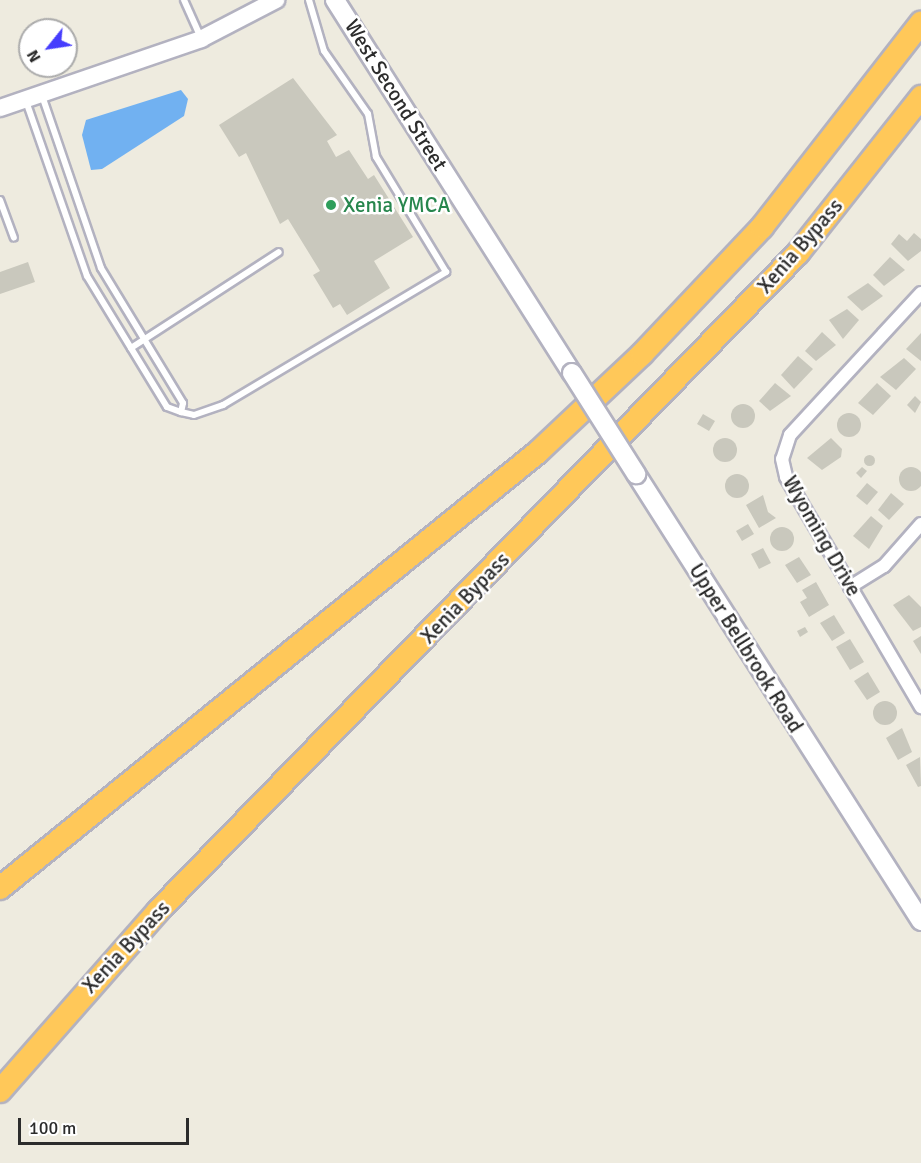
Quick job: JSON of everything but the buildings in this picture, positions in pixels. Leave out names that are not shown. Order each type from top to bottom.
[{"type":"highway","name":"Xenia Bypass","points":[[5,883],[555,436],[762,227],[921,23]]},
{"type":"highway","name":"Xenia Bypass","points":[[0,1091],[159,911],[798,253],[921,98]]},
{"type":"main road","name":"West Second Street","points":[[335,0],[572,373]]},
{"type":"main road","name":"Upper Bellbrook Road","points":[[572,373],[921,921]]},
{"type":"street","points":[[0,108],[201,39],[276,0]]},
{"type":"street","name":"Wyoming Drive","points":[[921,293],[785,446],[786,477],[921,707]]},
{"type":"street","points":[[850,587],[884,566],[921,524]]},
{"type":"lane","points":[[184,0],[201,39]]},
{"type":"lane","points":[[25,100],[80,258],[167,407],[194,415],[223,405],[446,272],[376,157],[368,114],[324,51],[309,0]]},
{"type":"lane","points":[[42,95],[95,252],[183,403],[181,412]]},
{"type":"lane","points":[[0,200],[14,238]]},
{"type":"lane","points":[[80,258],[95,252]]},
{"type":"lane","points":[[131,348],[279,252]]},
{"type":"water","points":[[181,90],[188,99],[184,116],[102,169],[91,170],[82,135],[86,120]]},
{"type":"place","name":"Xenia YMCA","points":[[331,205]]}]
